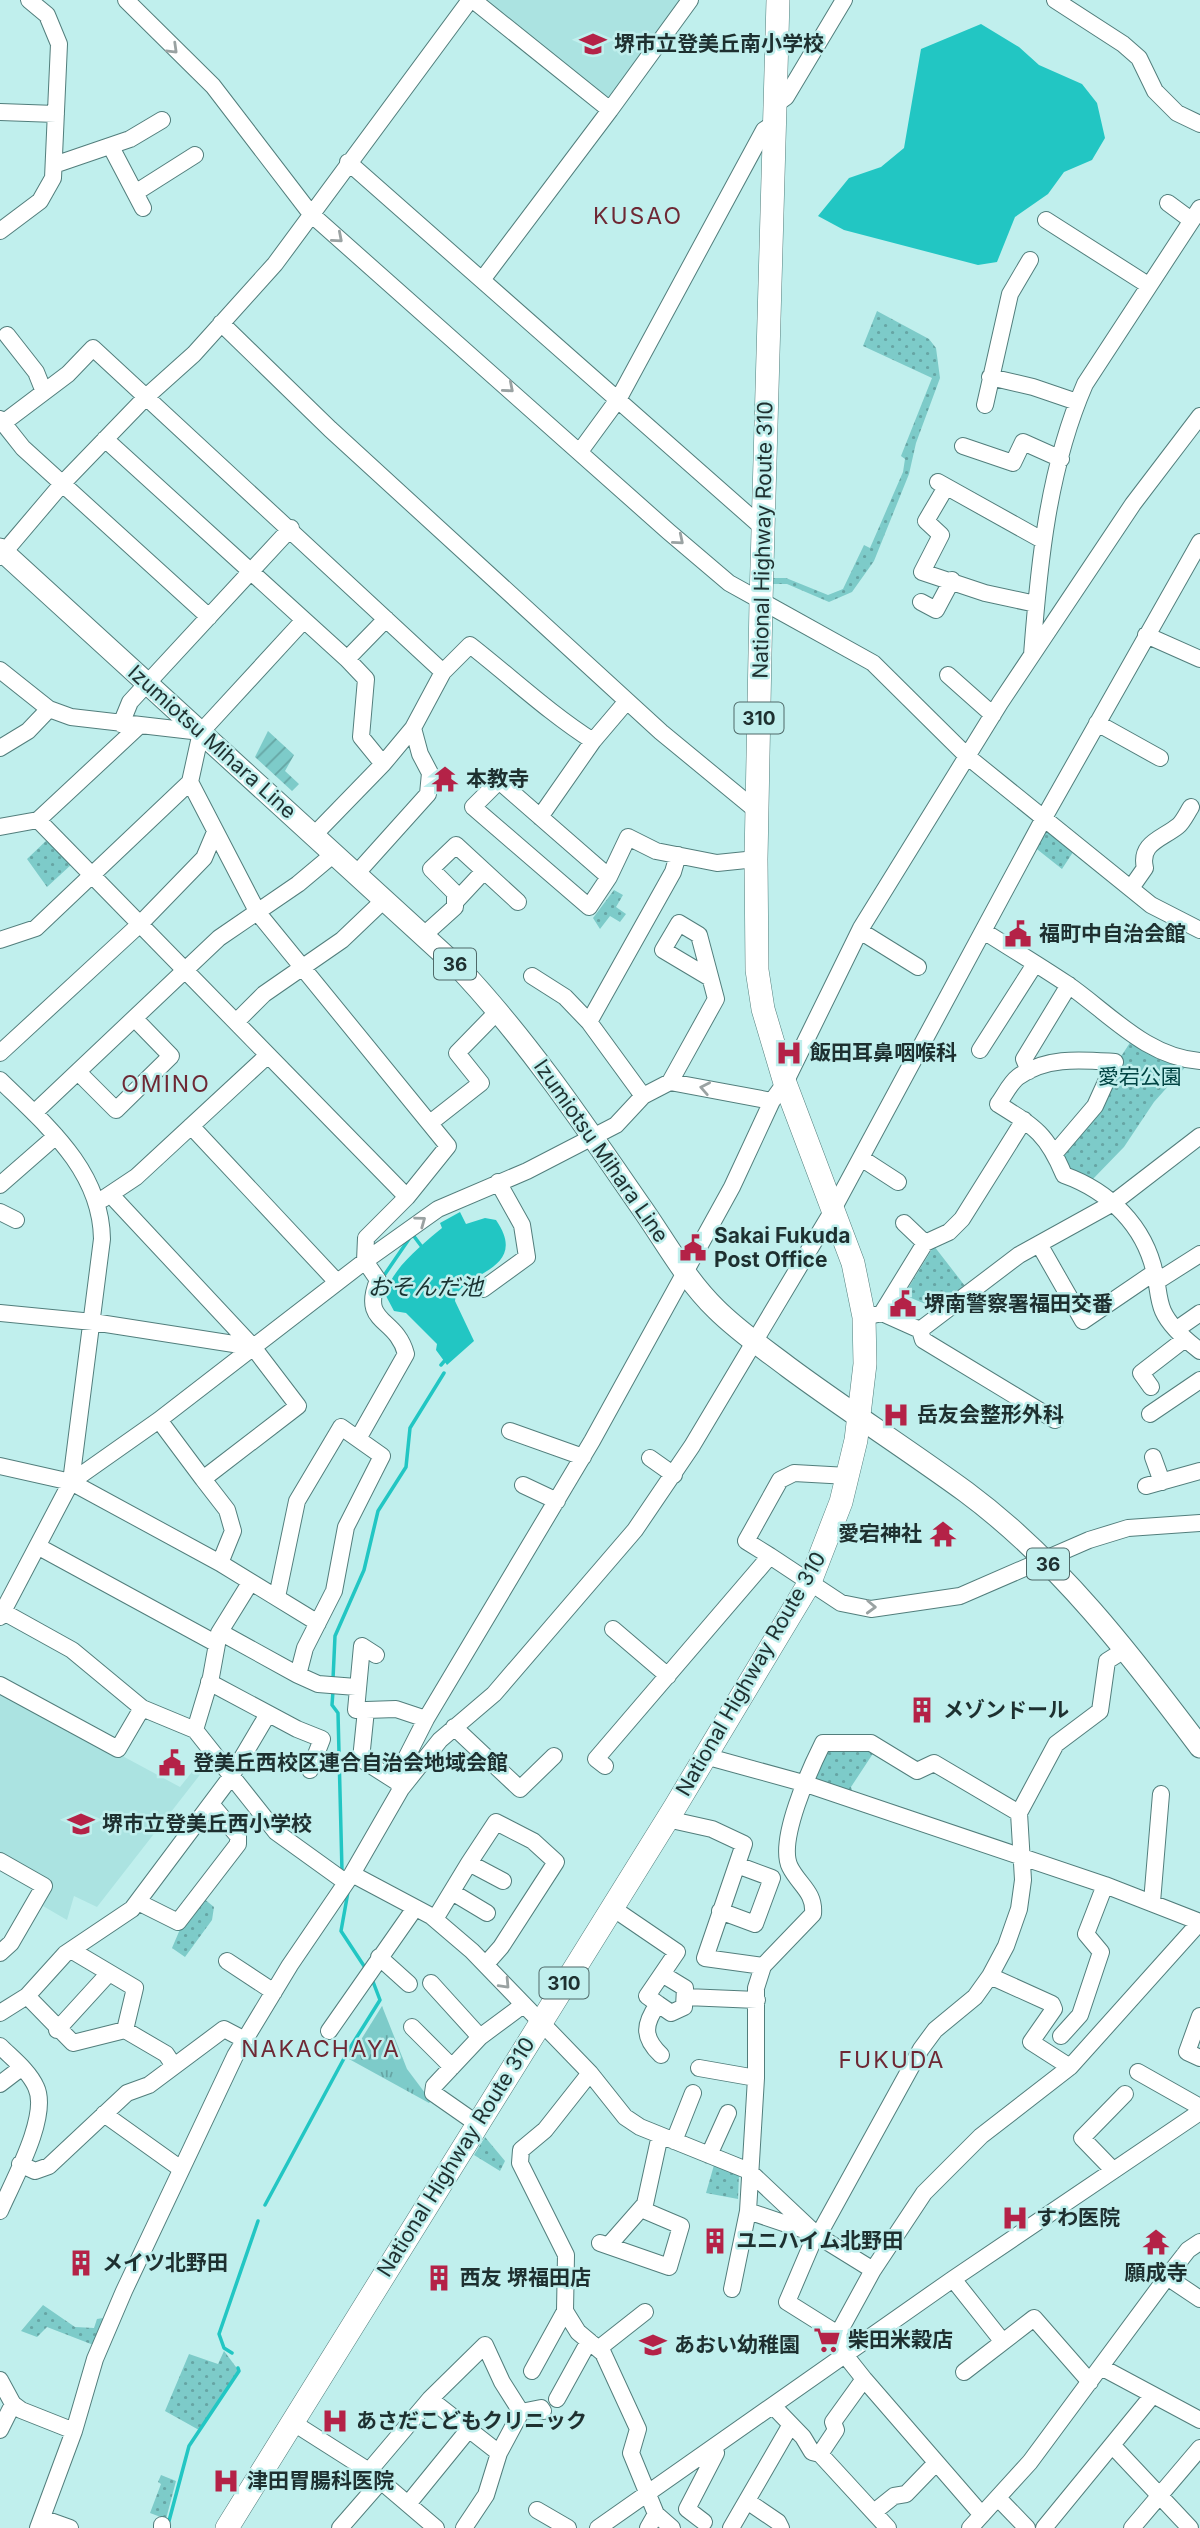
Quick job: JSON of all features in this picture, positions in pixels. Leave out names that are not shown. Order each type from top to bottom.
[{"type":"highway","name":"National Highway Route 310","points":[[227,2528],[667,1819],[810,1582],[826,1545],[848,1476],[860,1420],[873,1315],[785,1083],[761,996],[756,859],[778,0]]},
{"type":"main road","name":"Izumiotsu Mihara Line","points":[[1,553],[425,934],[499,1010],[593,1137],[686,1273],[716,1309],[753,1341],[860,1420],[967,1493],[1044,1559],[1126,1649],[1200,1747]]},
{"type":"street","points":[[0,231],[40,201],[53,178],[59,44],[47,15],[29,0]]},
{"type":"street","points":[[126,0],[213,86],[311,214],[709,566],[761,602],[873,663],[968,757],[1045,816],[1151,905],[1200,930]]},
{"type":"street","points":[[1,553],[62,484],[146,397],[194,354],[275,264],[348,162],[471,0],[610,110]]},
{"type":"street","points":[[482,280],[690,0]]},
{"type":"street","points":[[581,450],[619,398],[764,130],[844,0]]},
{"type":"street","points":[[1055,0],[1123,44],[1139,58],[1155,91],[1177,113],[1200,124]]},
{"type":"street","points":[[0,113],[56,114]]},
{"type":"street","points":[[54,165],[111,147],[162,120]]},
{"type":"street","points":[[111,147],[143,208]]},
{"type":"street","points":[[135,193],[195,155]]},
{"type":"street","points":[[348,162],[619,398],[763,528]]},
{"type":"street","points":[[1032,659],[1042,540],[1077,402],[1085,384],[1196,214],[1168,203]]},
{"type":"street","points":[[1046,220],[1148,285]]},
{"type":"street","points":[[985,405],[1010,294],[1030,260]]},
{"type":"street","points":[[221,323],[330,429],[627,701],[757,811]]},
{"type":"street","points":[[7,335],[36,372],[44,392]]},
{"type":"street","points":[[209,617],[23,448],[1,421],[44,392],[93,348],[291,528],[443,672]]},
{"type":"street","points":[[990,377],[1077,402]]},
{"type":"street","points":[[399,1786],[399,1772],[426,1719],[583,1457],[686,1273],[860,931],[993,715],[1133,504],[1200,416]]},
{"type":"street","points":[[106,439],[366,679],[361,737],[383,764]]},
{"type":"street","points":[[963,446],[1013,463],[1023,442],[1061,459]]},
{"type":"street","points":[[1036,604],[985,593],[916,570],[941,535],[926,521],[942,484],[1042,540]]},
{"type":"street","points":[[121,723],[130,702],[291,528]]},
{"type":"street","points":[[70,2528],[40,2523],[74,2431],[95,2360],[181,2169],[245,2040],[348,1877],[399,1786],[440,1740],[494,1694],[635,1530],[674,1475],[832,1211],[985,932],[1045,816],[1200,542]]},
{"type":"street","points":[[921,602],[936,610],[952,580]]},
{"type":"street","points":[[347,659],[386,619]]},
{"type":"street","points":[[0,940],[36,928],[190,782],[201,732],[304,620]]},
{"type":"street","points":[[1146,635],[1200,659]]},
{"type":"street","points":[[314,835],[383,764],[413,728],[443,672],[470,645],[520,684],[554,716],[593,741]]},
{"type":"street","points":[[0,670],[49,709],[71,718],[201,732]]},
{"type":"street","points":[[948,675],[993,715]]},
{"type":"street","points":[[540,817],[593,741],[627,701]]},
{"type":"street","points":[[0,748],[29,731],[49,709]]},
{"type":"street","points":[[1097,723],[1160,758]]},
{"type":"street","points":[[0,827],[38,820],[139,726]]},
{"type":"street","points":[[357,873],[428,794],[430,773],[420,754],[413,728]]},
{"type":"street","points":[[609,877],[499,781],[472,807],[589,907],[609,877],[628,837],[656,851],[717,863],[756,859]]},
{"type":"street","points":[[190,782],[258,913],[448,1146],[407,1197],[366,1238],[365,1261],[377,1280],[370,1298],[375,1313],[402,1338],[407,1354],[359,1437]]},
{"type":"street","points":[[1131,888],[1145,868],[1143,858],[1148,848],[1158,836],[1179,826],[1191,807]]},
{"type":"street","points":[[38,820],[407,1197]]},
{"type":"street","points":[[0,1053],[140,924],[204,858],[215,832]]},
{"type":"street","points":[[457,900],[455,893],[431,869],[456,845],[519,902]]},
{"type":"street","points":[[34,1113],[219,938],[258,913],[335,853]]},
{"type":"street","points":[[589,1022],[673,872],[678,855]]},
{"type":"street","points":[[425,934],[455,907],[457,900],[484,871]]},
{"type":"street","points":[[236,1021],[264,994],[342,940],[385,899]]},
{"type":"street","points":[[860,931],[918,967]]},
{"type":"street","points":[[985,932],[1069,985],[1157,1050],[1184,1060],[1200,1061]]},
{"type":"street","points":[[980,1050],[1035,964]]},
{"type":"street","points":[[532,976],[565,997],[589,1022],[643,1096]]},
{"type":"street","points":[[71,1482],[159,1420],[337,1282],[438,1209],[616,1125],[643,1096],[670,1082],[716,999],[710,978]]},
{"type":"street","points":[[1028,1071],[1024,1059],[1069,985]]},
{"type":"street","points":[[430,1123],[481,1083],[457,1053],[499,1010]]},
{"type":"street","points":[[78,1072],[116,1110],[171,1056],[135,1018]]},
{"type":"street","points":[[105,1198],[136,1177],[268,1055]]},
{"type":"street","points":[[1055,1153],[1095,1105],[1115,1062],[1072,1059],[1040,1065],[1016,1078],[998,1104],[1024,1120],[1052,1145],[1055,1153],[1064,1175],[1090,1184],[1136,1226],[1156,1277],[1163,1312],[1181,1334],[1200,1350]]},
{"type":"street","points":[[0,1080],[56,1136],[105,1198],[253,1347],[298,1406],[203,1479]]},
{"type":"street","points":[[670,1082],[772,1101]]},
{"type":"street","points":[[920,1330],[873,1315],[925,1242],[948,1232],[962,1219],[1024,1120]]},
{"type":"street","points":[[191,1126],[337,1282]]},
{"type":"street","points":[[0,1185],[56,1136]]},
{"type":"street","points":[[920,1330],[1019,1255],[1112,1203],[1200,1136]]},
{"type":"street","points":[[861,1158],[898,1182]]},
{"type":"street","points":[[483,1289],[527,1257],[522,1225],[498,1182]]},
{"type":"street","points":[[105,1198],[93,1322],[71,1482],[1,1613],[72,1650],[142,1709],[195,1730],[230,1778],[276,1832],[348,1877],[435,1919],[486,1964],[523,2006],[541,2020],[590,2073],[625,2117],[667,2138],[748,2171],[817,2235],[873,2270]]},
{"type":"street","points":[[0,1212],[16,1220]]},
{"type":"street","points":[[904,1223],[925,1242]]},
{"type":"street","points":[[1039,1244],[1083,1321],[1200,1254]]},
{"type":"street","points":[[0,1313],[93,1322],[253,1347]]},
{"type":"street","points":[[1151,1387],[1141,1373],[1200,1313]]},
{"type":"street","points":[[920,1330],[923,1340],[1055,1420]]},
{"type":"street","points":[[1150,1414],[1200,1380]]},
{"type":"street","points":[[159,1420],[227,1510],[233,1531],[220,1563]]},
{"type":"street","points":[[277,1597],[297,1501],[341,1427],[359,1437],[382,1456],[346,1527],[334,1591],[304,1647],[298,1675]]},
{"type":"street","points":[[510,1431],[583,1457]]},
{"type":"street","points":[[1153,1457],[1154,1484],[1200,1471]]},
{"type":"street","points":[[650,1458],[674,1475]]},
{"type":"street","points":[[0,1466],[71,1482],[220,1563],[318,1623]]},
{"type":"street","points":[[848,1476],[794,1473],[780,1480],[746,1541],[841,1602],[871,1609],[960,1596],[1089,1540],[1128,1528],[1200,1523]]},
{"type":"street","points":[[523,1485],[557,1501]]},
{"type":"street","points":[[39,1546],[219,1638],[318,1684],[356,1687]]},
{"type":"street","points":[[605,1766],[596,1759],[770,1556]]},
{"type":"street","points":[[195,1730],[219,1638],[250,1583]]},
{"type":"street","points":[[613,1629],[667,1676]]},
{"type":"street","points":[[356,1710],[356,1687],[362,1646],[376,1654]]},
{"type":"street","points":[[982,2515],[864,2379],[845,2355],[838,2334],[787,2302],[817,2235],[921,2049],[935,2030],[975,1997],[1006,1947],[1019,1909],[1022,1857],[1019,1813],[1056,1744],[1100,1711],[1107,1661],[1126,1649]]},
{"type":"street","points":[[209,1682],[322,1739],[310,1770]]},
{"type":"street","points":[[0,1685],[118,1749],[142,1709]]},
{"type":"street","points":[[399,1786],[361,1759],[366,1710],[397,1709],[426,1719]]},
{"type":"street","points":[[0,2013],[27,1996],[71,1950],[118,1921],[138,1902],[230,1778],[268,1714]]},
{"type":"street","points":[[454,1727],[520,1789],[554,1756]]},
{"type":"street","points":[[732,2288],[748,2211],[748,2171],[755,2078],[756,1988],[763,1966],[813,1914],[814,1902],[790,1869],[786,1852],[803,1783],[823,1743],[871,1743],[917,1771],[934,1763],[1019,1813]]},
{"type":"street","points":[[705,1756],[803,1783],[1105,1885],[1200,1922],[1070,2067],[981,2136],[924,2193],[873,2270],[838,2334]]},
{"type":"street","points":[[1152,1902],[1161,1794]]},
{"type":"street","points":[[138,1902],[178,1923],[238,1844],[238,1836],[211,1804]]},
{"type":"street","points":[[667,1819],[712,1829],[744,1844],[705,1958],[763,1966]]},
{"type":"street","points":[[435,1919],[496,1822],[533,1841],[556,1862],[501,1947],[486,1964]]},
{"type":"street","points":[[0,1861],[44,1886],[11,1943],[0,1953]]},
{"type":"street","points":[[469,1863],[503,1881]]},
{"type":"street","points":[[720,1911],[755,1924],[772,1878],[737,1864]]},
{"type":"street","points":[[1061,2036],[1080,2015],[1101,1952],[1086,1934],[1105,1885]]},
{"type":"street","points":[[452,1892],[487,1913]]},
{"type":"street","points":[[611,1907],[677,1952],[662,1973],[647,1996],[671,2013],[684,2007],[685,1988],[662,1973]]},
{"type":"street","points":[[329,2031],[415,1908]]},
{"type":"street","points":[[71,1950],[135,1988],[125,2030]]},
{"type":"street","points":[[379,1957],[409,1984]]},
{"type":"street","points":[[227,1961],[274,1992]]},
{"type":"street","points":[[57,2030],[109,1973]]},
{"type":"street","points":[[990,1976],[1052,2004],[1054,2009],[1031,2042],[1070,2067]]},
{"type":"street","points":[[431,1983],[480,2037]]},
{"type":"street","points":[[27,1996],[57,2030],[73,2043],[125,2030],[166,2054],[174,2066]]},
{"type":"street","points":[[686,1997],[757,2000]]},
{"type":"street","points":[[658,2004],[646,2022],[646,2036],[661,2055]]},
{"type":"street","points":[[476,2123],[433,2092],[434,2086],[480,2037],[523,2006]]},
{"type":"street","points":[[1080,2015],[1100,2035]]},
{"type":"street","points":[[1200,2016],[1187,2052],[1200,2058]]},
{"type":"street","points":[[412,2027],[452,2067]]},
{"type":"street","points":[[20,2164],[35,2171],[49,2166],[127,2093],[149,2085],[224,2029],[245,2040]]},
{"type":"street","points":[[0,2046],[37,2088],[40,2101],[36,2123],[0,2211]]},
{"type":"street","points":[[0,2084],[21,2068]]},
{"type":"street","points":[[699,2068],[755,2078]]},
{"type":"street","points":[[1138,2072],[1200,2107]]},
{"type":"street","points":[[531,2371],[565,2311],[566,2255],[520,2163],[521,2150],[545,2130],[590,2073]]},
{"type":"street","points":[[641,2209],[681,2226],[669,2267],[605,2244],[645,2204],[667,2138],[693,2093]]},
{"type":"street","points":[[1113,2170],[1082,2138],[1125,2094]]},
{"type":"street","points":[[598,2528],[953,2279],[1200,2112]]},
{"type":"street","points":[[709,2155],[728,2113]]},
{"type":"street","points":[[104,2114],[181,2169]]},
{"type":"street","points":[[748,2211],[817,2235]]},
{"type":"street","points":[[970,2528],[1030,2462],[1167,2277],[1188,2250],[1200,2242]]},
{"type":"street","points":[[1167,2277],[1200,2299]]},
{"type":"street","points":[[953,2279],[1003,2342]]},
{"type":"street","points":[[565,2311],[578,2332],[603,2353],[638,2429],[631,2453],[647,2494],[652,2521],[672,2528]]},
{"type":"street","points":[[556,2399],[593,2345],[645,2312]]},
{"type":"street","points":[[964,2372],[1034,2318],[1090,2382]]},
{"type":"street","points":[[347,2526],[375,2476],[430,2399],[485,2345],[521,2412]]},
{"type":"street","points":[[1101,2367],[1200,2420]]},
{"type":"street","points":[[0,2379],[13,2404],[74,2431]]},
{"type":"street","points":[[820,2454],[836,2430],[833,2422],[864,2379]]},
{"type":"street","points":[[1044,2528],[1152,2396]]},
{"type":"street","points":[[430,2399],[499,2453]]},
{"type":"street","points":[[0,2430],[13,2404]]},
{"type":"street","points":[[773,2406],[803,2437],[812,2452],[820,2454],[888,2528]]},
{"type":"street","points":[[521,2412],[541,2408],[543,2411]]},
{"type":"street","points":[[464,2528],[486,2495],[499,2453],[521,2412]]},
{"type":"street","points":[[292,2422],[375,2476],[434,2527]]},
{"type":"street","points":[[731,2528],[790,2426]]},
{"type":"street","points":[[408,2504],[469,2429]]},
{"type":"street","points":[[1112,2445],[1190,2528]]},
{"type":"street","points":[[704,2522],[687,2509],[716,2453],[713,2448]]},
{"type":"street","points":[[1132,2528],[1200,2448]]},
{"type":"street","points":[[874,2512],[894,2496],[906,2494],[936,2463]]},
{"type":"street","points":[[998,2498],[1027,2528]]},
{"type":"street","points":[[747,2501],[778,2522],[781,2528]]},
{"type":"street","points":[[537,2510],[568,2528]]},
{"type":"shaded area","name":"堺市立登美丘南小学校","points":[[483,0],[683,0],[610,99],[603,99]]},
{"type":"shaded area","name":"堺市立登美丘西小学校","points":[[0,1690],[180,1787],[199,1763],[206,1767],[97,1907],[74,1896],[67,1920],[43,1906],[53,1886],[0,1856]]},
{"type":"green space","points":[[877,311],[929,339],[936,348],[940,378],[916,443],[909,474],[874,561],[852,592],[829,602],[787,584],[772,584],[772,578],[786,578],[828,595],[843,589],[864,545],[870,548],[903,472],[905,459],[901,456],[932,378],[863,346]]},
{"type":"green space","points":[[268,731],[294,755],[285,771],[299,784],[292,791],[255,757]]},
{"type":"green space","points":[[1046,825],[1077,846],[1062,869],[1033,846]]},
{"type":"green space","points":[[49,838],[73,863],[47,887],[27,859]]},
{"type":"green space","points":[[614,890],[623,895],[616,907],[626,914],[620,922],[610,916],[600,929],[593,918]]},
{"type":"green space","name":"愛宕公園","points":[[1133,1038],[1188,1064],[1154,1102],[1124,1147],[1092,1180],[1068,1171],[1059,1152]]},
{"type":"green space","points":[[934,1246],[965,1286],[935,1308],[904,1295]]},
{"type":"green space","points":[[867,1748],[874,1752],[851,1787],[853,1795],[816,1783],[811,1775],[825,1750]]},
{"type":"green space","points":[[203,1898],[214,1907],[212,1920],[185,1957],[172,1948],[181,1927]]},
{"type":"green space","points":[[382,2006],[407,2069],[431,2101],[429,2103],[349,2059]]},
{"type":"green space","points":[[485,2137],[505,2161],[500,2171],[474,2155]]},
{"type":"green space","points":[[714,2165],[739,2174],[738,2199],[706,2193]]},
{"type":"green space","points":[[43,2305],[75,2327],[94,2328],[97,2319],[109,2317],[96,2346],[47,2327],[37,2337],[21,2331]]},
{"type":"green space","points":[[224,2351],[239,2371],[199,2430],[165,2411],[189,2354],[218,2364]]},
{"type":"green space","points":[[161,2475],[176,2481],[166,2519],[150,2513],[161,2484],[158,2482]]},
{"type":"water","points":[[981,24],[1019,47],[1039,65],[1082,84],[1097,103],[1105,138],[1092,160],[1064,172],[1048,194],[1015,217],[997,262],[978,265],[844,230],[818,216],[849,178],[881,167],[904,148],[921,49]]},
{"type":"water","name":"おそんだ池","points":[[460,1212],[466,1224],[485,1218],[496,1220],[505,1237],[505,1251],[490,1269],[459,1291],[455,1301],[474,1341],[447,1365],[436,1350],[437,1344],[406,1313],[394,1311],[386,1296],[388,1286],[400,1267],[442,1228],[440,1223]]},
{"type":"waterway","points":[[413,1235],[422,1247]]},
{"type":"waterway","points":[[383,1277],[409,1239]]},
{"type":"waterway","points":[[441,1365],[447,1358]]},
{"type":"waterway","points":[[333,1679],[335,1636],[364,1570],[378,1511],[406,1467],[410,1428],[444,1373]]},
{"type":"waterway","points":[[333,1691],[332,1705],[338,1713],[342,1871]]},
{"type":"waterway","points":[[348,1892],[341,1931],[366,1969]]},
{"type":"waterway","points":[[265,2205],[348,2051],[380,2000],[372,1979]]},
{"type":"waterway","points":[[232,2353],[224,2348],[219,2334],[258,2221]]},
{"type":"waterway","points":[[169,2521],[189,2446],[239,2371],[238,2368]]},
{"type":"place","name":"堺市立登美丘南小学校","points":[[593,44]]},
{"type":"place","name":"本教寺","points":[[445,779]]},
{"type":"place","name":"福町中自治会館","points":[[1018,934]]},
{"type":"place","name":"飯田耳鼻咽喉科","points":[[789,1053]]},
{"type":"place","name":"Sakai Fukuda Post Office","points":[[693,1248]]},
{"type":"place","name":"堺南警察署福田交番","points":[[903,1304]]},
{"type":"place","name":"岳友会整形外科","points":[[896,1415]]},
{"type":"place","name":"愛宕神社","points":[[943,1534]]},
{"type":"place","name":"メゾンドール","points":[[922,1710]]},
{"type":"place","name":"登美丘西校区連合自治会地域会館","points":[[172,1763]]},
{"type":"place","name":"堺市立登美丘西小学校","points":[[81,1824]]},
{"type":"place","name":"すわ医院","points":[[1015,2218]]},
{"type":"place","name":"ユニハイム北野田","points":[[715,2241]]},
{"type":"place","name":"願成寺","points":[[1156,2242]]},
{"type":"place","name":"メイツ北野田","points":[[81,2263]]},
{"type":"place","name":"西友 堺福田店","points":[[439,2278]]},
{"type":"place","name":"柴田米穀店","points":[[827,2340]]},
{"type":"place","name":"あおい幼稚園","points":[[653,2345]]},
{"type":"place","name":"あさだこどもクリニック","points":[[335,2421]]},
{"type":"place","name":"津田胃腸科医院","points":[[226,2481]]},
{"type":"district","name":"KUSAO","points":[[638,216]]},
{"type":"district","name":"OMINO","points":[[166,1084]]},
{"type":"district","name":"NAKACHAYA","points":[[321,2049]]},
{"type":"district","name":"FUKUDA","points":[[892,2060]]}]
